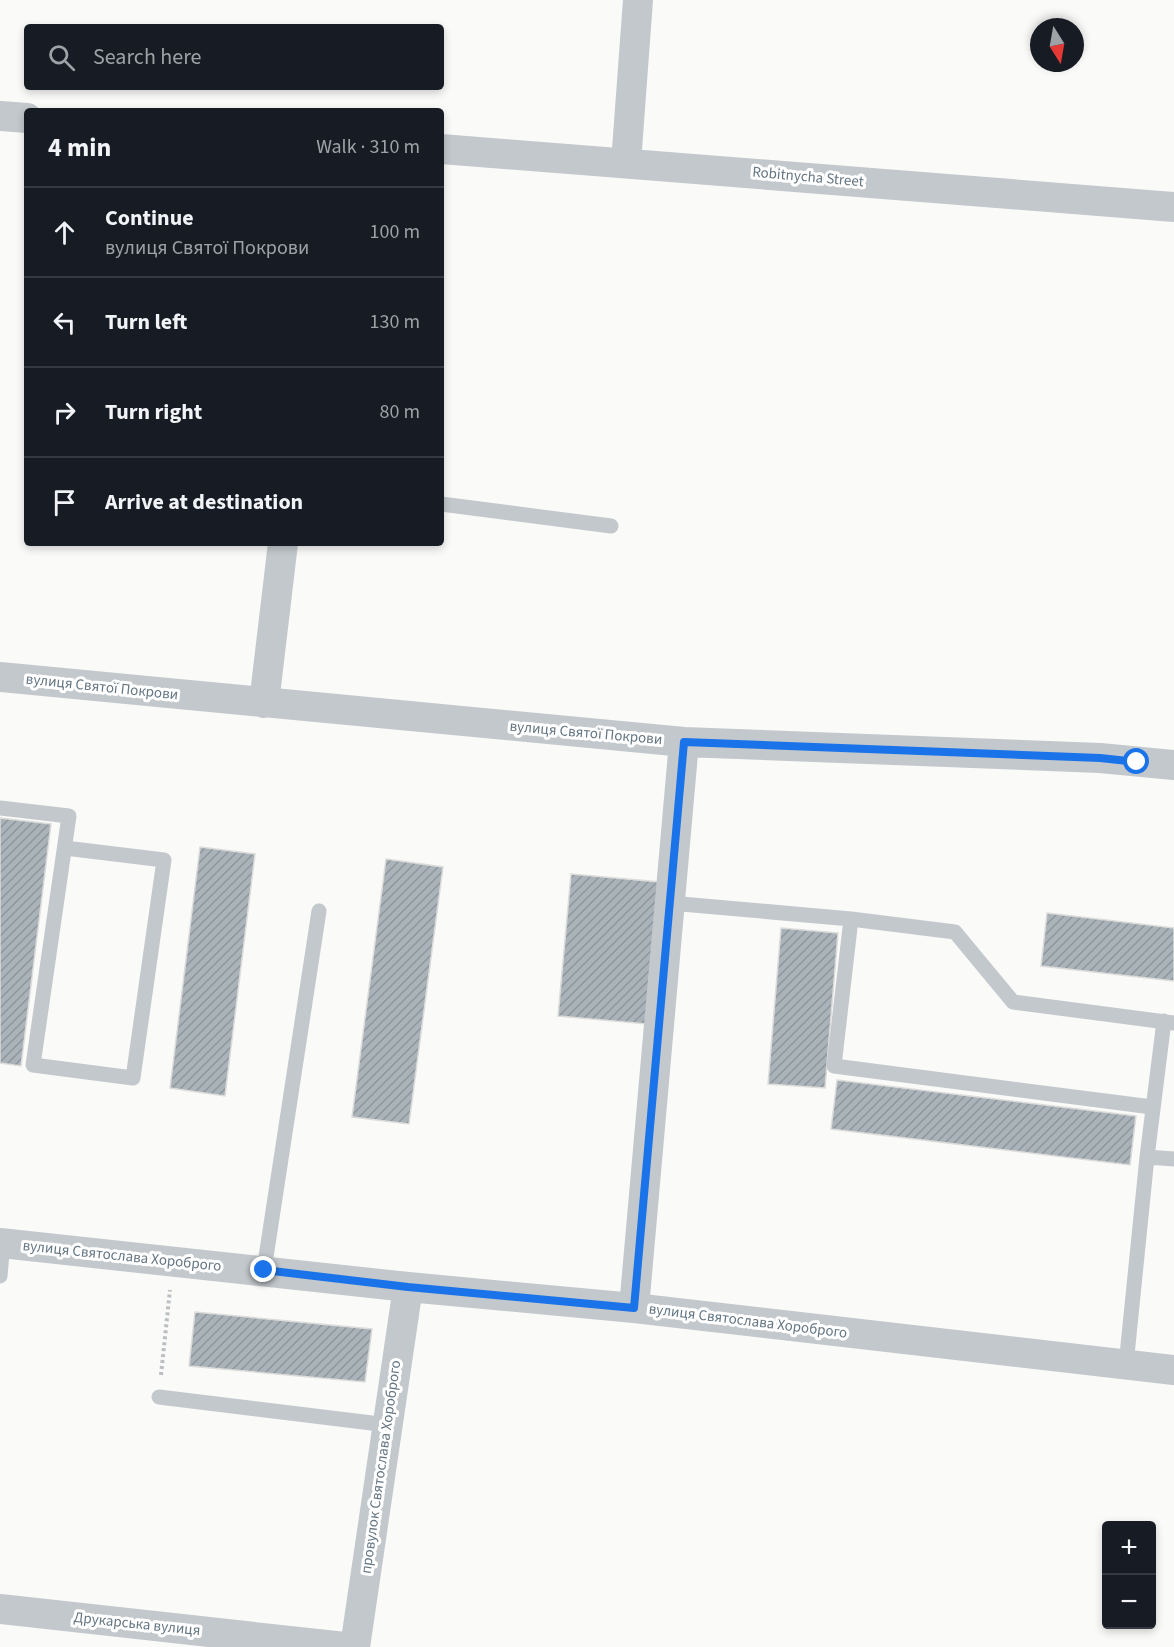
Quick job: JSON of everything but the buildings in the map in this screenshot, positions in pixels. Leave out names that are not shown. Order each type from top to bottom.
[{"type":"street","points":[[626,163],[638,0]]},
{"type":"street","points":[[0,116],[24,118]]},
{"type":"street","name":"Robitnycha Street","points":[[444,149],[1174,207]]},
{"type":"street","points":[[264,704],[283,546]]},
{"type":"street","name":"вулиця Святої Покрови","points":[[0,677],[264,704],[684,742],[1100,758],[1174,765]]},
{"type":"street","points":[[634,1308],[684,742]]},
{"type":"street","name":"вулиця Святослава Хороброго","points":[[1,1243],[408,1287],[634,1308],[1174,1370]]},
{"type":"street","name":"провулок Святослава Хороброго","points":[[355,1647],[408,1287]]},
{"type":"street","name":"Друкарська вулиця","points":[[0,1609],[345,1647]]},
{"type":"lane","points":[[444,504],[611,526]]},
{"type":"lane","points":[[0,808],[69,816],[33,1065],[133,1078],[164,860],[65,848]]},
{"type":"lane","points":[[670,903],[851,919],[955,932],[1013,1002],[1169,1022],[1152,1107],[1126,1365]]},
{"type":"lane","points":[[264,1270],[319,911]]},
{"type":"lane","points":[[851,919],[834,1066],[1152,1107]]},
{"type":"lane","points":[[1147,1157],[1174,1160]]},
{"type":"lane","points":[[0,1276],[1,1243]]},
{"type":"lane","points":[[159,1397],[388,1425]]},
{"type":"path","points":[[159,1397],[172,1261]]},
{"type":"route","points":[[264,1270],[408,1287],[634,1308],[684,742],[1100,758],[1137,762]]}]
